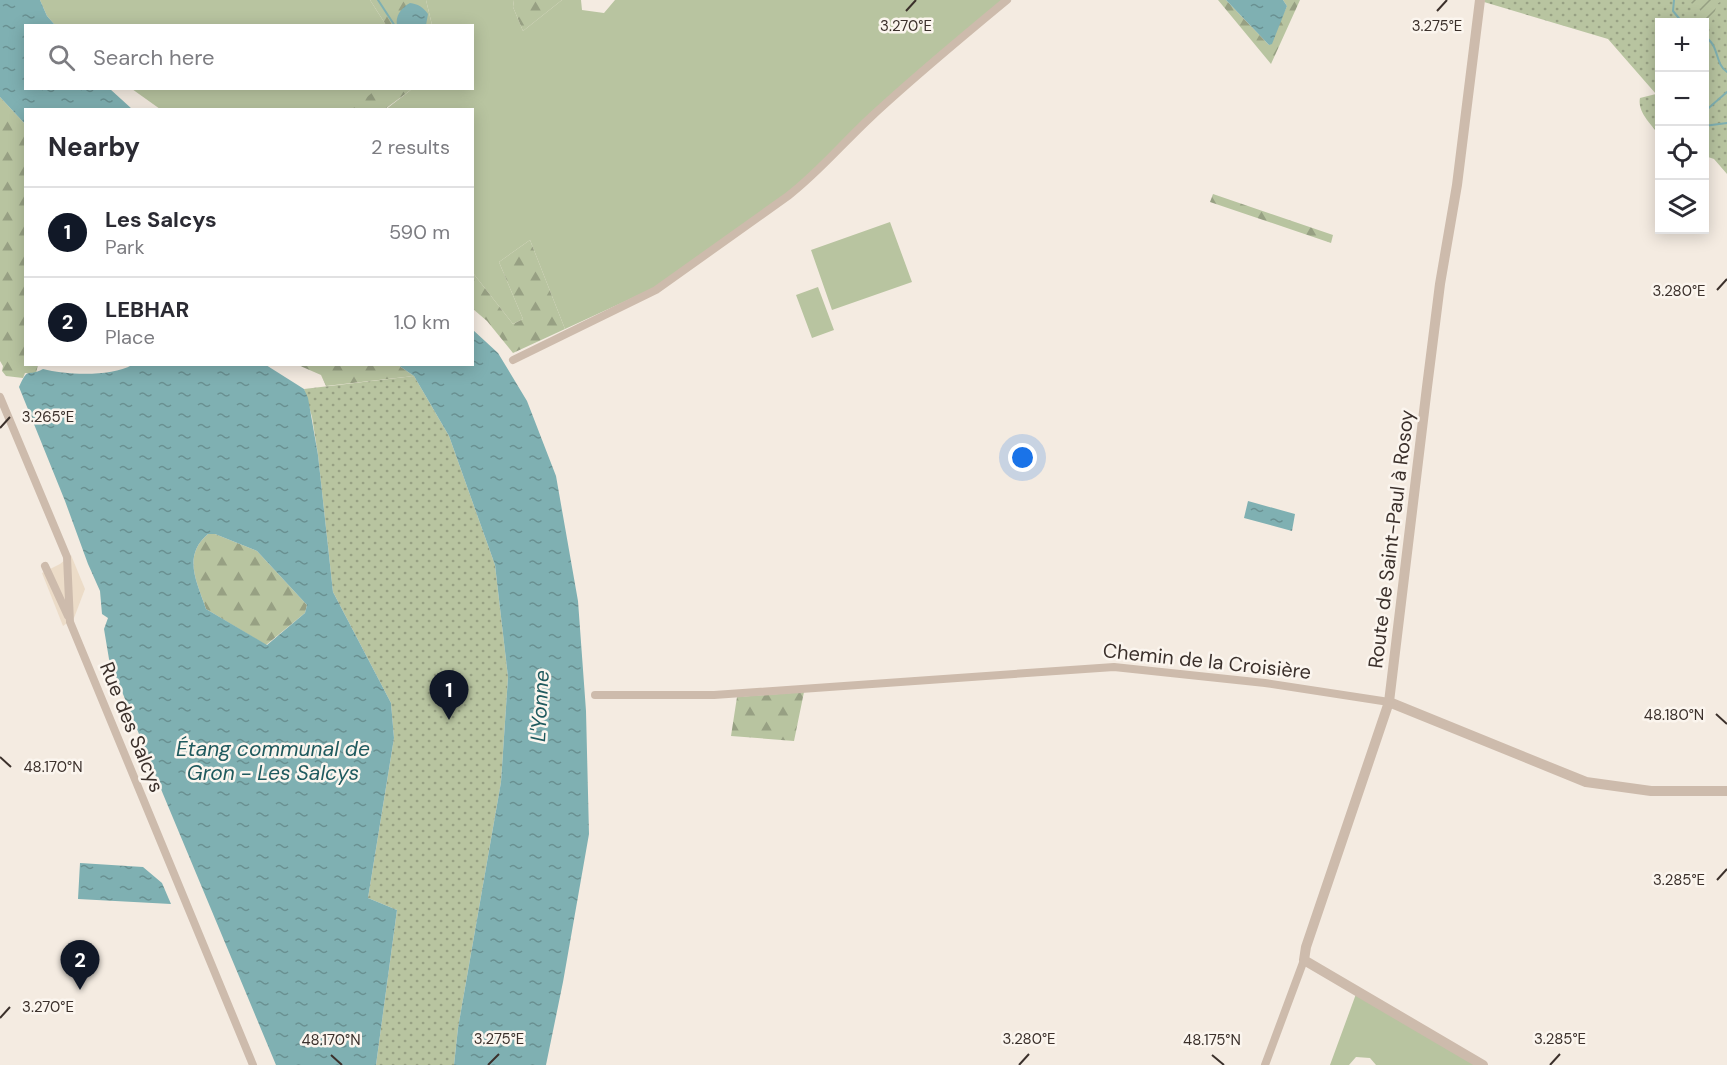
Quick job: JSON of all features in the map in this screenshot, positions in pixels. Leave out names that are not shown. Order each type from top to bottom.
[{"type":"street","points":[[513,360],[656,290],[720,246],[803,184],[911,79],[1007,0]]},
{"type":"street","name":"Route de Saint-Paul à Rosoy","points":[[1265,1065],[1304,960],[1306,947],[1389,702],[1426,387],[1457,185],[1480,0]]},
{"type":"street","name":"Rue des Salcys","points":[[0,397],[67,557],[70,622],[253,1065]]},
{"type":"street","points":[[45,566],[70,622]]},
{"type":"street","name":"Chemin de la Croisière","points":[[595,695],[714,695],[1114,667],[1265,683],[1389,702],[1586,782],[1651,791],[1727,791]]},
{"type":"street","points":[[1304,960],[1483,1065]]},
{"type":"green space","points":[[40,0],[370,0],[385,24],[54,24],[47,16]]},
{"type":"green space","points":[[370,0],[426,0],[432,24],[385,24]]},
{"type":"green space","points":[[426,0],[514,0],[513,7],[523,31],[562,0],[581,0],[582,10],[604,13],[615,0],[1003,0],[802,183],[656,287],[565,329],[530,240],[499,262],[523,319],[513,324],[474,274],[474,108],[388,108],[411,90],[474,90],[474,24],[432,24]]},
{"type":"green space","points":[[514,0],[562,0],[523,31],[513,7]]},
{"type":"green space","points":[[1218,0],[1226,0],[1269,45],[1287,6],[1283,0],[1300,0],[1271,64]]},
{"type":"green space","points":[[1485,0],[1727,0],[1727,174],[1714,159],[1709,157],[1709,18],[1655,18],[1655,93],[1608,39],[1484,2]]},
{"type":"green space","points":[[1685,0],[1723,0],[1717,4],[1709,32],[1709,18],[1703,18],[1699,7]]},
{"type":"green space","points":[[133,90],[377,90],[354,108],[159,108]]},
{"type":"green space","points":[[376,90],[411,90],[386,108],[353,108]]},
{"type":"green space","points":[[1655,94],[1655,130],[1641,108],[1640,98]]},
{"type":"green space","points":[[0,97],[24,123],[24,366],[38,366],[36,373],[25,373],[23,378],[6,376],[2,371],[3,366],[0,361]]},
{"type":"green space","points":[[1213,194],[1333,235],[1331,243],[1210,202]]},
{"type":"green space","points":[[890,222],[912,282],[832,310],[811,250]]},
{"type":"green space","points":[[530,240],[565,329],[513,353],[487,321],[474,310],[474,274],[513,324],[523,319],[499,262]]},
{"type":"green space","points":[[818,287],[834,330],[812,338],[796,295]]},
{"type":"green space","points":[[300,366],[399,366],[414,376],[326,386],[321,375]]},
{"type":"green space","points":[[414,376],[449,436],[495,565],[508,677],[501,782],[458,1028],[454,1065],[376,1065],[397,910],[368,898],[394,738],[391,703],[333,592],[318,455],[312,417],[304,389]]},
{"type":"green space","points":[[208,534],[215,534],[257,551],[307,605],[305,613],[266,645],[206,609],[196,579],[194,560],[195,551]]},
{"type":"green space","points":[[804,692],[794,741],[731,736],[737,697]]},
{"type":"green space","points":[[1356,994],[1482,1065],[1376,1065],[1370,1058],[1356,1057],[1349,1065],[1330,1065]]},
{"type":"shaded area","points":[[71,555],[85,589],[74,618],[63,626],[42,573],[60,564]]},
{"type":"water","points":[[0,0],[40,0],[47,16],[54,24],[24,24],[24,90],[111,90],[131,108],[24,108],[24,123],[0,97]]},
{"type":"water","points":[[1226,0],[1283,0],[1287,6],[1272,44],[1269,45]]},
{"type":"water","points":[[410,3],[424,9],[428,14],[426,24],[397,24],[397,18],[404,7]]},
{"type":"water","name":"L'Yonne","points":[[474,331],[498,353],[527,401],[556,476],[578,601],[586,711],[589,834],[546,1065],[454,1065],[458,1028],[501,782],[508,677],[495,565],[449,436],[414,376],[399,366],[474,366]]},
{"type":"water","name":"Étang communal de Gron - Les Salcys","points":[[130,366],[268,366],[304,389],[308,398],[318,455],[333,592],[391,703],[394,738],[368,898],[397,910],[376,1065],[276,1065],[109,659],[104,629],[108,618],[102,614],[100,591],[19,387],[27,374],[43,369],[64,373],[112,372]],"holes":[[[208,534],[215,534],[257,551],[307,605],[305,613],[267,645],[206,609],[194,570],[195,551]]]},
{"type":"water","points":[[1248,501],[1295,514],[1292,531],[1244,518]]},
{"type":"water","points":[[80,863],[143,867],[162,883],[171,904],[78,899]]},
{"type":"waterway","points":[[378,0],[394,24]]},
{"type":"waterway","points":[[1674,0],[1673,11],[1679,18]]},
{"type":"waterway","points":[[1709,40],[1713,44],[1720,64],[1727,72]]},
{"type":"waterway","points":[[1709,108],[1727,92]]},
{"type":"waterway","points":[[1709,125],[1727,123]]},
{"type":"place","name":"Les Salcys","points":[[449,720]]},
{"type":"place","name":"LEBHAR","points":[[80,990]]}]
